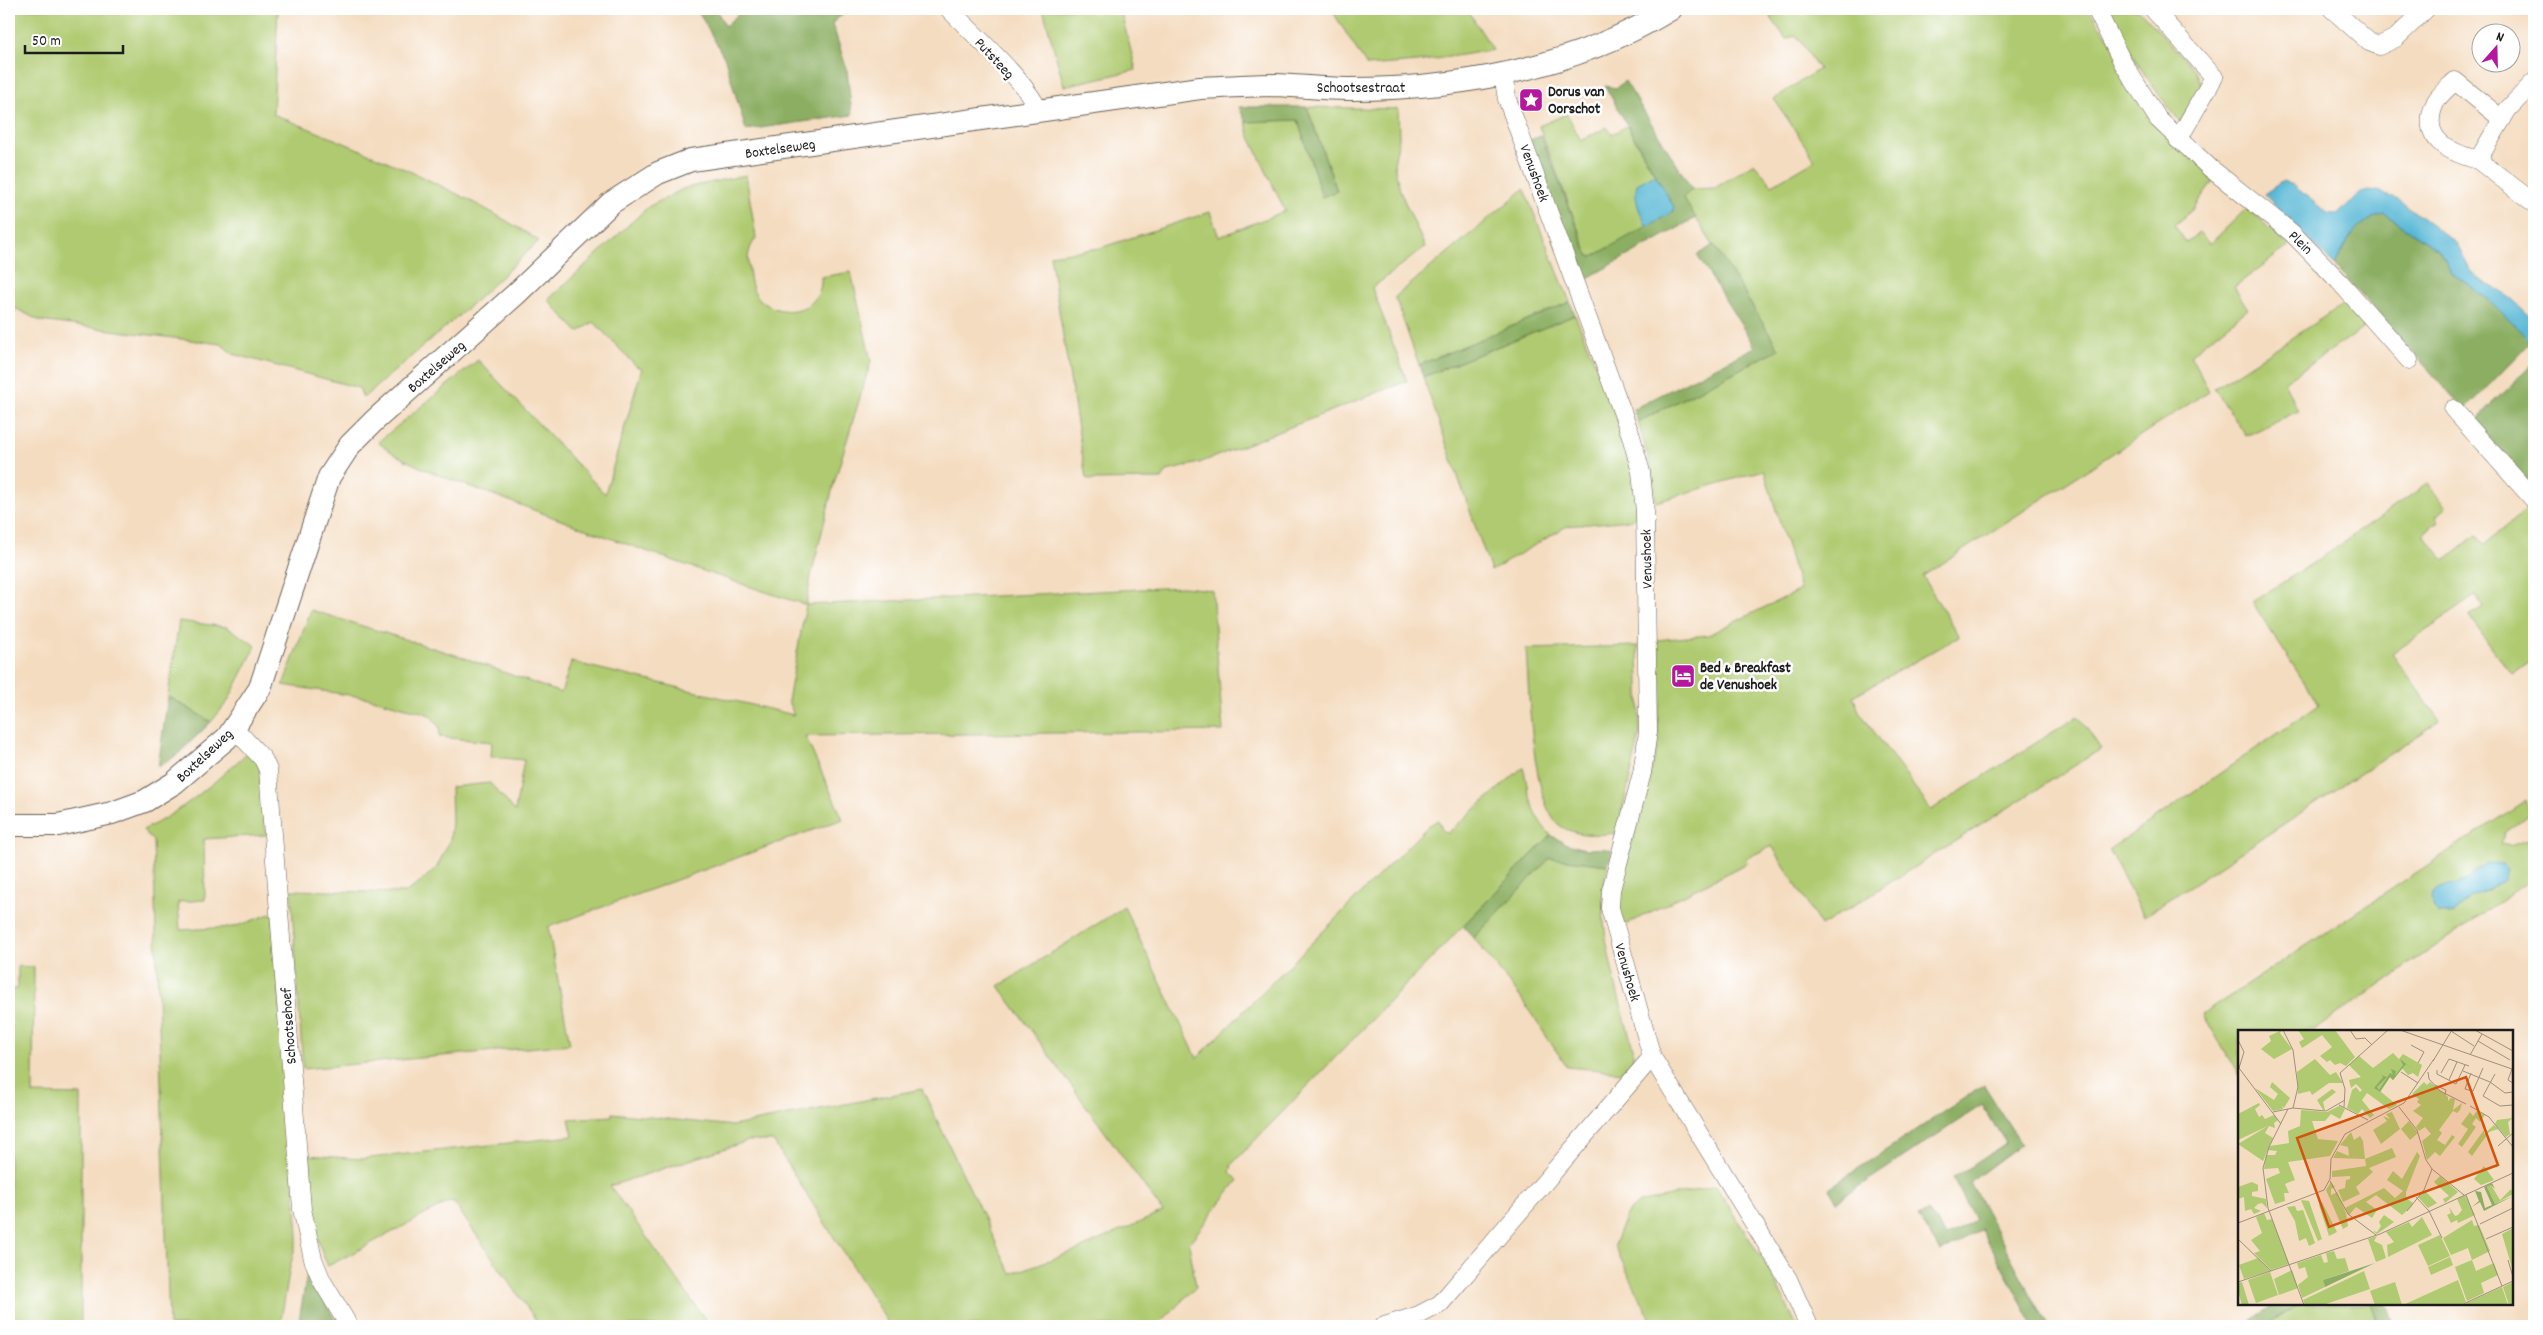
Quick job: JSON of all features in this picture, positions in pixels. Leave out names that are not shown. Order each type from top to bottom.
[{"type":"main road","name":"Schootsestraat","points":[[1038,110],[1200,88],[1274,85],[1347,89],[1412,86],[1503,75],[1590,47],[1666,12]]},
{"type":"main road","name":"Boxtelseweg","points":[[9,825],[58,825],[112,813],[145,801],[174,783],[205,759],[234,728],[260,688],[328,476],[350,445],[374,420],[516,294],[611,202],[658,174],[691,160],[1038,110]]},
{"type":"street","name":"Putsteeg","points":[[949,9],[1021,85],[1035,102],[1038,110]]},
{"type":"street","name":"Plein","points":[[2096,9],[2123,63],[2158,119],[2178,140],[2292,233],[2339,281],[2409,360]]},
{"type":"street","points":[[2153,9],[2214,78],[2178,140]]},
{"type":"street","points":[[2332,9],[2369,42],[2379,46],[2396,38],[2426,9]]},
{"type":"street","name":"Venushoek","points":[[1503,75],[1507,99],[1631,436],[1641,472],[1645,512],[1648,732],[1642,773],[1611,890],[1610,908],[1652,1057],[1788,1279],[1809,1326]]},
{"type":"street","points":[[2502,119],[2456,81],[2437,100],[2432,114],[2432,134],[2439,144],[2462,156],[2478,160],[2534,203]]},
{"type":"street","points":[[2478,160],[2508,109],[2534,82]]},
{"type":"street","points":[[2453,409],[2534,500]]},
{"type":"street","name":"Schootsehoef","points":[[234,728],[263,759],[268,770],[302,1210],[313,1259],[322,1281],[349,1326]]},
{"type":"street","points":[[1384,1326],[1419,1315],[1440,1304],[1652,1057]]},
{"type":"green space","points":[[9,9],[278,9],[273,114],[376,156],[443,187],[539,241],[471,305],[363,398],[359,388],[233,354],[221,344],[40,321],[9,305]]},
{"type":"green space","points":[[697,9],[716,9],[725,26],[744,9],[849,9],[832,23],[847,70],[852,115],[746,130],[725,59]]},
{"type":"green space","points":[[1043,9],[1120,9],[1136,70],[1064,86]]},
{"type":"green space","points":[[1331,9],[1467,9],[1493,50],[1417,62],[1367,66]]},
{"type":"green space","points":[[1765,9],[2088,9],[2213,181],[2192,210],[2174,225],[2186,242],[2199,233],[2210,244],[2247,208],[2289,246],[2234,287],[2248,309],[2190,355],[2209,391],[1923,576],[1959,637],[1853,696],[1859,711],[1931,810],[2078,716],[2101,749],[1821,926],[1772,846],[1745,859],[1747,863],[1623,926],[1618,902],[1619,890],[1656,753],[1658,731],[1657,640],[1708,635],[1800,590],[1764,470],[1656,502],[1651,467],[1638,422],[1779,349],[1683,198],[1692,189],[1715,188],[1754,163],[1772,185],[1815,160],[1774,99],[1819,69],[1796,35],[1786,39]]},
{"type":"green space","points":[[2109,9],[2138,9],[2195,70],[2202,84],[2181,123],[2141,69]]},
{"type":"green space","points":[[1625,81],[1692,189],[1683,198],[1696,218],[1582,281],[1527,141],[1541,136],[1588,255],[1592,257],[1674,211],[1674,207],[1605,86],[1616,88]]},
{"type":"green space","points":[[1239,107],[1307,107],[1337,191],[1322,197],[1298,120],[1246,122]]},
{"type":"green space","points":[[1307,107],[1398,109],[1399,138],[1394,164],[1400,191],[1425,247],[1372,288],[1407,381],[1199,463],[1167,471],[1162,479],[1091,480],[1086,478],[1050,255],[1100,248],[1210,212],[1219,237],[1285,211],[1249,135],[1246,122],[1298,120],[1322,196],[1337,191]]},
{"type":"green space","points":[[1567,114],[1581,141],[1607,127],[1612,134],[1627,126],[1655,174],[1638,184],[1638,206],[1647,227],[1592,257],[1588,255],[1539,126]]},
{"type":"green space","points":[[746,175],[756,238],[751,246],[748,265],[751,284],[758,297],[768,305],[779,310],[803,308],[813,301],[819,291],[821,277],[851,272],[871,361],[834,483],[811,576],[806,605],[651,553],[452,480],[403,459],[378,442],[478,360],[605,494],[642,368],[636,366],[594,322],[578,332],[548,300],[648,207],[685,188]]},
{"type":"green space","points":[[1524,189],[1570,302],[1419,365],[1395,297]]},
{"type":"green space","points":[[2385,214],[2441,252],[2452,273],[2489,300],[2531,342],[2465,410],[2335,266],[2348,241],[2360,226],[2376,216]]},
{"type":"green space","points":[[1714,245],[1779,349],[1638,422],[1633,409],[1755,347],[1697,255]]},
{"type":"green space","points":[[1570,302],[1575,315],[1423,377],[1419,365]]},
{"type":"green space","points":[[2344,304],[2365,327],[2284,382],[2298,411],[2246,436],[2214,388]]},
{"type":"green space","points":[[1575,315],[1615,411],[1636,481],[1636,514],[1631,520],[1567,526],[1491,571],[1423,377]]},
{"type":"green space","points":[[2534,363],[2534,488],[2476,423],[2485,410]]},
{"type":"green space","points":[[2427,484],[2446,506],[2435,516],[2438,521],[2423,534],[2445,560],[2476,535],[2484,544],[2527,509],[2534,517],[2534,659],[2511,675],[2469,616],[2483,607],[2476,595],[2392,654],[2440,721],[2144,916],[2109,850],[2319,705],[2252,602],[2324,556]]},
{"type":"green space","points":[[1183,587],[1212,590],[1223,731],[805,736],[843,819],[548,927],[570,1044],[303,1069],[291,890],[404,893],[417,885],[437,867],[450,840],[452,822],[451,787],[490,783],[515,811],[524,760],[491,757],[492,742],[439,737],[440,728],[431,716],[425,713],[369,698],[283,685],[311,610],[462,657],[561,693],[571,662],[794,715],[788,701],[806,605]]},
{"type":"green space","points":[[179,621],[227,627],[256,646],[228,701],[211,722],[168,696]]},
{"type":"green space","points":[[1638,646],[1640,735],[1617,833],[1594,834],[1571,831],[1558,824],[1549,811],[1542,792],[1533,742],[1526,649]]},
{"type":"green space","points":[[168,696],[211,722],[177,755],[158,767]]},
{"type":"green space","points":[[247,753],[259,762],[266,835],[204,839],[205,900],[178,902],[180,930],[234,927],[273,913],[298,1235],[290,1267],[280,1326],[169,1326],[153,841],[143,830],[185,805]]},
{"type":"green space","points":[[1523,767],[1535,812],[1539,821],[1551,835],[1232,1164],[1230,1172],[1238,1180],[1189,1243],[1196,1287],[1160,1323],[1162,1326],[890,1326],[773,1141],[748,1141],[610,1186],[710,1326],[540,1326],[454,1203],[449,1202],[328,1266],[322,1253],[313,1212],[309,1155],[361,1159],[573,1136],[569,1119],[612,1116],[612,1113],[733,1126],[922,1089],[1011,1274],[1077,1250],[1163,1212],[999,986],[1124,907],[1197,1058],[1428,826],[1438,820],[1443,832],[1448,833]]},
{"type":"green space","points":[[2526,800],[2530,813],[2506,832],[2501,844],[2511,846],[2534,838],[2534,878],[2314,1030],[2238,1030],[2238,1074],[2203,1014]],"holes":[[[2481,868],[2503,882],[2470,897],[2452,914],[2458,883],[2465,881]]]},
{"type":"green space","points":[[1551,835],[1578,847],[1612,851],[1608,865],[1550,858],[1474,938],[1463,926]]},
{"type":"green space","points":[[1550,857],[1608,865],[1604,886],[1605,932],[1615,981],[1633,1048],[1633,1061],[1622,1072],[1567,1067],[1520,997],[1474,938]]},
{"type":"green space","points":[[18,966],[34,967],[33,1094],[81,1095],[81,1326],[9,1326],[9,989],[18,989]]},
{"type":"green space","points":[[1984,1085],[2021,1144],[1970,1182],[2048,1326],[2034,1326],[1982,1230],[1941,1252],[1918,1217],[1928,1211],[1946,1236],[1975,1220],[1953,1178],[2006,1143],[1982,1105],[1837,1201],[1829,1188]]},
{"type":"green space","points":[[1716,1186],[1769,1270],[1797,1326],[1654,1326],[1614,1245],[1626,1215],[1639,1203]]},
{"type":"green space","points":[[308,1268],[338,1326],[298,1326]]},
{"type":"green space","points":[[2274,1305],[2299,1305],[2267,1326],[2242,1326]]},
{"type":"green space","points":[[2299,1305],[2370,1305],[2378,1326],[2299,1324],[2267,1326]]},
{"type":"green space","points":[[2370,1305],[2387,1305],[2395,1326],[2378,1326]]},
{"type":"water","points":[[1655,174],[1674,207],[1674,211],[1647,227],[1638,206],[1636,190],[1637,184]]},
{"type":"water","points":[[2283,181],[2293,185],[2327,213],[2337,214],[2361,193],[2369,191],[2379,191],[2400,201],[2456,243],[2469,268],[2478,278],[2512,299],[2534,320],[2534,338],[2531,342],[2489,300],[2452,273],[2441,252],[2385,214],[2376,216],[2360,226],[2343,249],[2335,266],[2264,194]]},
{"type":"water","points":[[2488,863],[2501,864],[2506,869],[2503,882],[2470,897],[2452,914],[2437,914],[2432,905],[2431,898],[2434,893],[2445,887],[2466,881]]},
{"type":"place","name":"Dorus van Oorschot","points":[[1531,100]]},
{"type":"place","name":"Bed & Breakfast de Venushoek","points":[[1683,676]]}]
